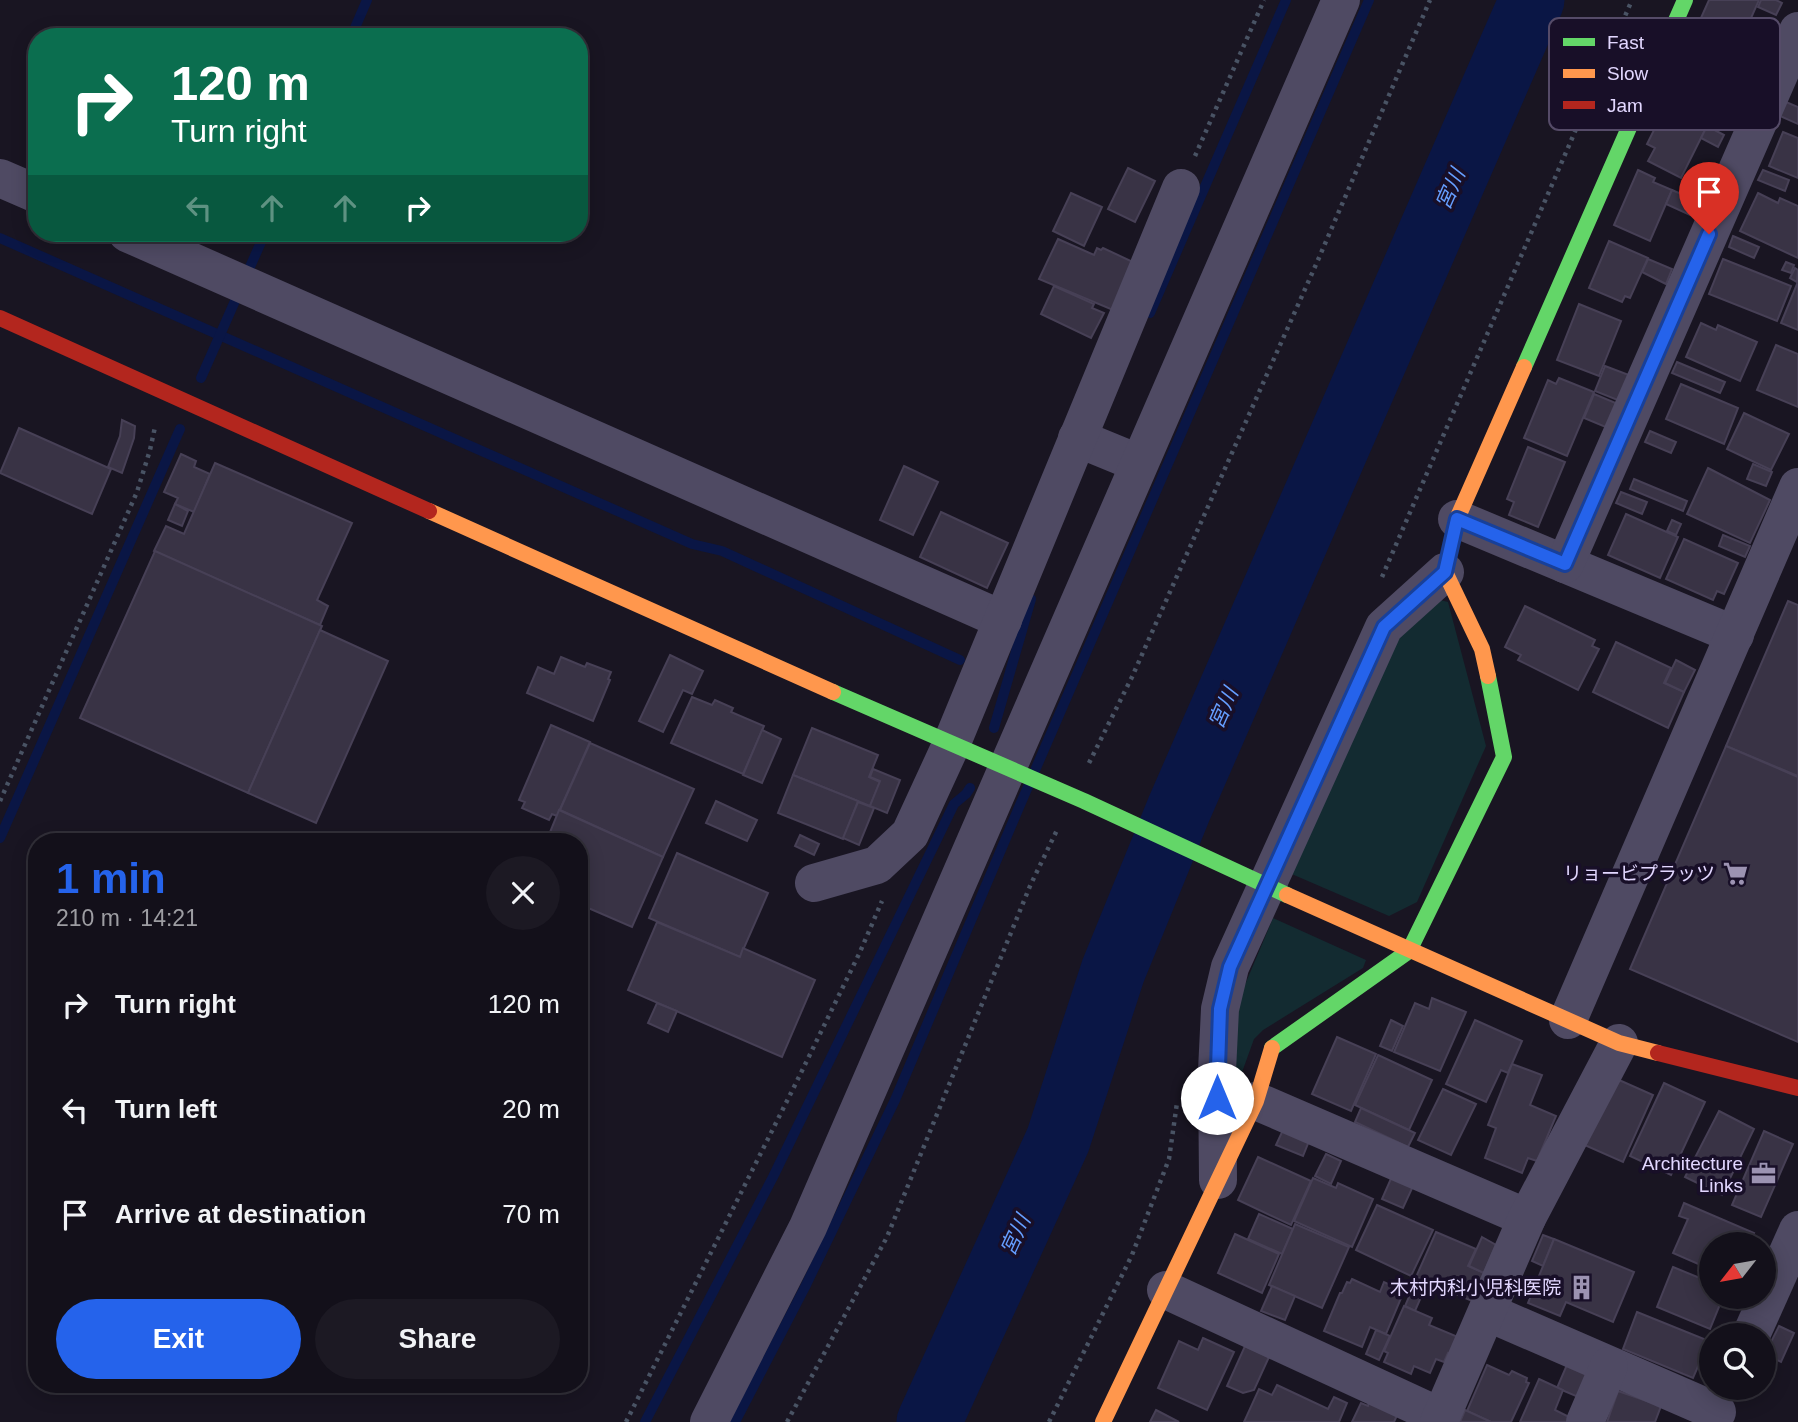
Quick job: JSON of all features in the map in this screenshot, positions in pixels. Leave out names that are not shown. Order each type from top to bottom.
[{"type":"street","points":[[709,1422],[808,1227],[1022,775],[1138,463],[1340,0]]},
{"type":"street","points":[[1677,18],[1685,0]]},
{"type":"street","points":[[1780,72],[1798,31]]},
{"type":"street","points":[[1218,1180],[1217,1071],[1220,1009],[1230,967],[1259,880],[1384,627],[1445,572],[1457,519],[1628,130]]},
{"type":"street","points":[[1565,564],[1755,130]]},
{"type":"street","points":[[0,178],[28,190]]},
{"type":"street","points":[[814,883],[877,865],[910,834],[951,745],[1003,620],[1088,443],[1181,188]]},
{"type":"street","points":[[147,242],[1003,620]]},
{"type":"street","points":[[0,318],[951,745],[1078,798],[1409,951],[1619,1043],[1798,1088]]},
{"type":"street","points":[[1088,443],[1138,463]]},
{"type":"street","points":[[1569,1020],[1795,501]]},
{"type":"street","points":[[1457,519],[1735,635]]},
{"type":"street","points":[[1103,1422],[1256,1101],[1269,1049],[1409,951],[1504,757],[1482,649],[1445,572]]},
{"type":"street","points":[[1166,1290],[1440,1420],[1527,1218],[1619,1043]]},
{"type":"street","points":[[1256,1101],[1527,1218]]},
{"type":"street","points":[[1756,1323],[1798,1230]]},
{"type":"street","points":[[1487,1312],[1609,1366],[1722,1407]]},
{"type":"street","points":[[1585,1422],[1609,1366]]},
{"type":"path","points":[[1181,188],[1264,0]]},
{"type":"path","points":[[786,1422],[887,1237],[1030,886],[1078,798],[1318,260],[1430,0]]},
{"type":"path","points":[[1624,18],[1632,0]]},
{"type":"path","points":[[1384,627],[1374,601],[1388,561],[1575,130]]},
{"type":"path","points":[[0,801],[137,492],[150,450],[161,390]]},
{"type":"path","points":[[626,1422],[796,1083],[860,952],[885,893]]},
{"type":"path","points":[[1049,1422],[1136,1243],[1169,1159],[1178,1096]]},
{"type":"green space","points":[[1436,599],[1448,602],[1486,746],[1417,902],[1389,916],[1287,872],[1388,648]]},
{"type":"green space","points":[[1273,918],[1366,960],[1363,968],[1263,1030],[1254,1039],[1232,1100],[1239,999]]},
{"type":"building","points":[[1709,0],[1759,0],[1751,18],[1701,18]]},
{"type":"building","points":[[1761,0],[1776,0],[1782,3],[1776,15],[1758,7]]},
{"type":"building","points":[[1786,102],[1798,107],[1798,124],[1780,116]]},
{"type":"building","points":[[1654,130],[1705,130],[1681,178],[1648,161],[1655,148],[1647,144]]},
{"type":"building","points":[[1705,130],[1715,130],[1724,135],[1718,147],[1701,138]]},
{"type":"building","points":[[1783,132],[1798,138],[1798,178],[1769,166]]},
{"type":"building","points":[[1128,168],[1155,181],[1135,222],[1108,209]]},
{"type":"building","points":[[1638,170],[1655,178],[1653,182],[1672,190],[1650,241],[1614,225]]},
{"type":"building","points":[[1763,170],[1789,180],[1785,191],[1758,180]]},
{"type":"building","points":[[1672,190],[1697,201],[1690,215],[1666,204]]},
{"type":"building","points":[[1071,193],[1102,207],[1084,246],[1053,231]]},
{"type":"building","points":[[1758,193],[1778,203],[1780,198],[1798,206],[1798,258],[1740,231]]},
{"type":"building","points":[[1733,236],[1759,247],[1754,258],[1729,247]]},
{"type":"building","points":[[1058,239],[1094,255],[1097,248],[1103,248],[1135,263],[1113,310],[1039,279]]},
{"type":"building","points":[[1609,241],[1648,258],[1630,298],[1625,296],[1622,302],[1589,288]]},
{"type":"building","points":[[1648,259],[1672,269],[1666,284],[1642,272]]},
{"type":"building","points":[[1723,259],[1791,286],[1777,321],[1709,294]]},
{"type":"building","points":[[1786,262],[1794,265],[1791,273],[1782,270]]},
{"type":"building","points":[[1795,268],[1798,270],[1797,282],[1790,278]]},
{"type":"building","points":[[1798,285],[1798,330],[1781,323]]},
{"type":"building","points":[[1054,286],[1094,304],[1092,308],[1104,313],[1091,338],[1041,314]]},
{"type":"building","points":[[1579,304],[1621,321],[1599,376],[1557,360]]},
{"type":"building","points":[[1701,323],[1716,330],[1718,325],[1757,342],[1740,381],[1686,357]]},
{"type":"building","points":[[1776,345],[1798,354],[1798,407],[1757,390]]},
{"type":"building","points":[[1677,362],[1725,382],[1720,393],[1672,373]]},
{"type":"building","points":[[1605,366],[1629,375],[1620,401],[1595,391]]},
{"type":"building","points":[[1559,378],[1594,392],[1567,456],[1524,438],[1548,380],[1556,384]]},
{"type":"building","points":[[1681,384],[1738,408],[1724,444],[1666,419]]},
{"type":"building","points":[[1594,394],[1618,404],[1608,428],[1584,418]]},
{"type":"building","points":[[1744,413],[1789,434],[1771,470],[1727,449]]},
{"type":"building","points":[[122,420],[135,426],[134,438],[122,473],[108,467],[120,436]]},
{"type":"building","points":[[19,428],[111,469],[92,514],[0,473]]},
{"type":"building","points":[[1650,431],[1676,442],[1671,453],[1645,442]]},
{"type":"building","points":[[1528,447],[1565,462],[1538,527],[1509,515],[1514,502],[1507,499]]},
{"type":"building","points":[[181,454],[196,461],[194,467],[210,474],[194,512],[175,504],[178,498],[164,492]]},
{"type":"building","points":[[215,463],[352,523],[317,600],[328,606],[320,625],[154,551],[166,526],[184,534]]},
{"type":"building","points":[[1753,464],[1772,472],[1766,486],[1747,479]]},
{"type":"building","points":[[904,466],[938,482],[913,535],[880,520]]},
{"type":"building","points":[[1708,468],[1770,500],[1750,543],[1687,514]]},
{"type":"building","points":[[1634,479],[1687,501],[1683,511],[1630,489]]},
{"type":"building","points":[[1621,492],[1647,502],[1642,514],[1616,503]]},
{"type":"building","points":[[175,504],[188,511],[182,526],[168,520]]},
{"type":"building","points":[[941,512],[1008,543],[987,588],[920,557]]},
{"type":"building","points":[[1626,514],[1678,537],[1660,578],[1608,555]]},
{"type":"building","points":[[1672,520],[1681,524],[1676,535],[1667,531]]},
{"type":"building","points":[[1723,535],[1750,546],[1745,557],[1719,546]]},
{"type":"building","points":[[1684,539],[1738,563],[1724,594],[1717,591],[1713,600],[1666,579]]},
{"type":"building","points":[[155,551],[322,626],[248,793],[80,718]]},
{"type":"building","points":[[1788,601],[1798,605],[1798,776],[1726,746]]},
{"type":"building","points":[[1525,606],[1595,640],[1592,646],[1599,649],[1578,690],[1518,660],[1521,655],[1505,647]]},
{"type":"building","points":[[320,630],[388,661],[316,823],[248,793]]},
{"type":"building","points":[[1616,642],[1671,668],[1664,683],[1684,692],[1668,728],[1593,692]]},
{"type":"building","points":[[670,655],[703,671],[692,694],[683,690],[663,732],[639,721]]},
{"type":"building","points":[[561,657],[585,667],[587,663],[611,672],[593,721],[527,693],[538,667],[554,674]]},
{"type":"building","points":[[1676,660],[1695,670],[1684,692],[1665,683]]},
{"type":"building","points":[[692,697],[712,705],[715,700],[733,708],[731,712],[764,726],[743,774],[671,743]]},
{"type":"building","points":[[551,725],[590,742],[557,816],[552,814],[549,820],[522,808],[525,802],[519,800]]},
{"type":"building","points":[[812,728],[878,755],[869,777],[880,782],[870,806],[793,775]]},
{"type":"building","points":[[762,730],[781,739],[762,783],[743,775]]},
{"type":"building","points":[[590,743],[694,789],[663,857],[560,810]]},
{"type":"building","name":"リョービプラッツ","points":[[1726,746],[1798,777],[1798,1042],[1630,969]]},
{"type":"building","points":[[873,769],[900,780],[887,813],[870,806],[880,781],[870,777]]},
{"type":"building","points":[[793,775],[858,801],[843,839],[778,813]]},
{"type":"building","points":[[716,801],[757,820],[747,841],[706,823]]},
{"type":"building","points":[[858,802],[874,808],[859,845],[843,838]]},
{"type":"building","points":[[559,810],[663,857],[632,927],[588,908],[588,833],[550,833]]},
{"type":"building","points":[[800,835],[819,844],[814,855],[795,846]]},
{"type":"building","points":[[677,853],[768,893],[740,957],[649,918]]},
{"type":"building","points":[[657,922],[740,957],[743,948],[815,980],[782,1057],[628,990]]},
{"type":"building","points":[[1432,998],[1466,1012],[1440,1071],[1394,1052],[1415,1003],[1429,1009]]},
{"type":"building","points":[[657,1003],[677,1011],[668,1032],[648,1023]]},
{"type":"building","points":[[1391,1020],[1403,1026],[1392,1051],[1380,1046]]},
{"type":"building","points":[[1475,1020],[1522,1041],[1508,1073],[1501,1070],[1486,1102],[1446,1084]]},
{"type":"building","points":[[1337,1037],[1376,1054],[1351,1111],[1312,1094]]},
{"type":"building","points":[[1378,1055],[1432,1080],[1409,1130],[1355,1105]]},
{"type":"building","points":[[1512,1064],[1542,1075],[1530,1105],[1556,1116],[1537,1161],[1528,1158],[1522,1173],[1485,1158],[1496,1128],[1488,1125]]},
{"type":"building","points":[[1610,1076],[1653,1095],[1623,1162],[1580,1143]]},
{"type":"building","points":[[1664,1083],[1705,1102],[1671,1175],[1630,1156]]},
{"type":"building","points":[[1443,1089],[1476,1104],[1451,1155],[1418,1140]]},
{"type":"building","points":[[1361,1108],[1415,1133],[1408,1147],[1355,1122]]},
{"type":"building","points":[[1719,1111],[1754,1129],[1722,1195],[1685,1177]]},
{"type":"building","points":[[1283,1130],[1309,1141],[1303,1156],[1276,1145]]},
{"type":"building","name":"Architecture Links","points":[[1764,1131],[1793,1144],[1761,1217],[1732,1205]]},
{"type":"building","points":[[1326,1154],[1341,1161],[1331,1184],[1315,1176]]},
{"type":"building","points":[[1258,1157],[1311,1181],[1291,1225],[1238,1200]]},
{"type":"building","points":[[1393,1174],[1414,1184],[1403,1208],[1382,1199]]},
{"type":"building","points":[[1313,1178],[1336,1188],[1338,1183],[1373,1199],[1352,1247],[1294,1221]]},
{"type":"building","points":[[1684,1203],[1752,1232],[1699,1232],[1699,1264],[1673,1253],[1688,1219],[1679,1216]]},
{"type":"building","points":[[1377,1205],[1433,1230],[1411,1276],[1356,1250]]},
{"type":"building","points":[[1259,1214],[1293,1229],[1282,1254],[1248,1239]]},
{"type":"building","points":[[1295,1224],[1349,1247],[1322,1308],[1269,1285]]},
{"type":"building","points":[[1436,1232],[1476,1249],[1468,1266],[1484,1273],[1472,1301],[1416,1277]]},
{"type":"building","points":[[1235,1234],[1279,1254],[1262,1293],[1218,1273]]},
{"type":"building","points":[[1543,1235],[1554,1239],[1543,1266],[1532,1261]]},
{"type":"building","points":[[1482,1237],[1496,1245],[1484,1273],[1469,1266]]},
{"type":"building","name":"木村内科小児科医院","points":[[1554,1239],[1634,1272],[1613,1322],[1566,1302],[1560,1316],[1528,1303]]},
{"type":"building","points":[[1673,1267],[1699,1278],[1699,1309],[1718,1309],[1712,1323],[1699,1324],[1657,1307]]},
{"type":"building","points":[[1352,1279],[1380,1292],[1384,1282],[1404,1291],[1386,1334],[1370,1327],[1362,1347],[1324,1331],[1340,1293]]},
{"type":"building","points":[[1415,1283],[1425,1288],[1415,1311],[1405,1306]]},
{"type":"building","points":[[1272,1286],[1295,1296],[1285,1320],[1261,1311]]},
{"type":"building","points":[[1404,1306],[1432,1318],[1429,1325],[1458,1337],[1451,1355],[1448,1353],[1444,1362],[1436,1359],[1430,1373],[1414,1366],[1411,1374],[1384,1362],[1388,1353],[1384,1351]]},
{"type":"building","points":[[1637,1312],[1699,1337],[1699,1364],[1693,1378],[1623,1349]]},
{"type":"building","points":[[1779,1326],[1794,1333],[1781,1362],[1776,1360],[1776,1332]]},
{"type":"building","points":[[1376,1330],[1390,1336],[1379,1360],[1366,1354]]},
{"type":"building","points":[[1203,1338],[1234,1352],[1207,1410],[1158,1388],[1179,1341],[1198,1350]]},
{"type":"building","points":[[1245,1346],[1269,1357],[1254,1390],[1243,1393],[1227,1386]]},
{"type":"building","points":[[1569,1360],[1595,1372],[1583,1399],[1557,1388]]},
{"type":"building","points":[[1487,1365],[1509,1375],[1512,1371],[1527,1378],[1526,1382],[1529,1383],[1511,1422],[1491,1422],[1467,1411]]},
{"type":"building","points":[[1539,1379],[1563,1390],[1555,1410],[1573,1419],[1571,1422],[1520,1422]]},
{"type":"building","points":[[1277,1385],[1328,1409],[1334,1397],[1347,1403],[1339,1422],[1244,1422],[1259,1389],[1272,1395]]},
{"type":"building","points":[[1618,1391],[1661,1406],[1655,1422],[1607,1422]]},
{"type":"building","points":[[1370,1399],[1399,1411],[1394,1422],[1352,1422],[1361,1403],[1368,1406]]},
{"type":"building","points":[[1156,1410],[1179,1422],[1150,1422]]},
{"type":"building","points":[[1465,1410],[1491,1422],[1460,1422]]},
{"type":"waterway","points":[[355,28],[367,0]]},
{"type":"waterway","points":[[1150,313],[1286,0]]},
{"type":"waterway","points":[[735,1422],[805,1287],[895,1100],[1369,0]]},
{"type":"waterway","name":"宮川","points":[[929,1422],[1058,1140],[1113,971],[1179,809],[1532,0]]},
{"type":"waterway","points":[[0,238],[692,544],[722,551],[960,660]]},
{"type":"waterway","points":[[201,378],[261,242]]},
{"type":"waterway","points":[[0,838],[180,429]]},
{"type":"waterway","points":[[994,728],[1031,599]]},
{"type":"waterway","points":[[645,1422],[773,1177],[954,804],[970,788]]},
{"type":"traffic: fast","points":[[1677,18],[1685,0]]},
{"type":"traffic: fast","points":[[1524,367],[1628,130]]},
{"type":"traffic: fast","points":[[1272,1048],[1409,951],[1504,757],[1488,676]]},
{"type":"traffic: fast","points":[[833,692],[1084,801],[1287,895]]},
{"type":"traffic: slow","points":[[1488,676],[1482,649],[1445,572],[1457,519],[1524,367]]},
{"type":"traffic: slow","points":[[429,511],[833,692]]},
{"type":"traffic: slow","points":[[1287,895],[1619,1043],[1658,1053]]},
{"type":"traffic: slow","points":[[1103,1422],[1256,1101],[1272,1048]]},
{"type":"traffic: jam","points":[[0,318],[429,511]]},
{"type":"traffic: jam","points":[[1658,1053],[1798,1088]]},
{"type":"place","name":"リョービプラッツ","points":[[1735,873]]},
{"type":"place","name":"Architecture Links","points":[[1763,1174]]},
{"type":"place","name":"木村内科小児科医院","points":[[1581,1287]]},
{"type":"route","points":[[1217,1098],[1220,1009],[1230,967],[1384,627],[1445,572],[1457,519],[1565,564],[1709,234]]}]
